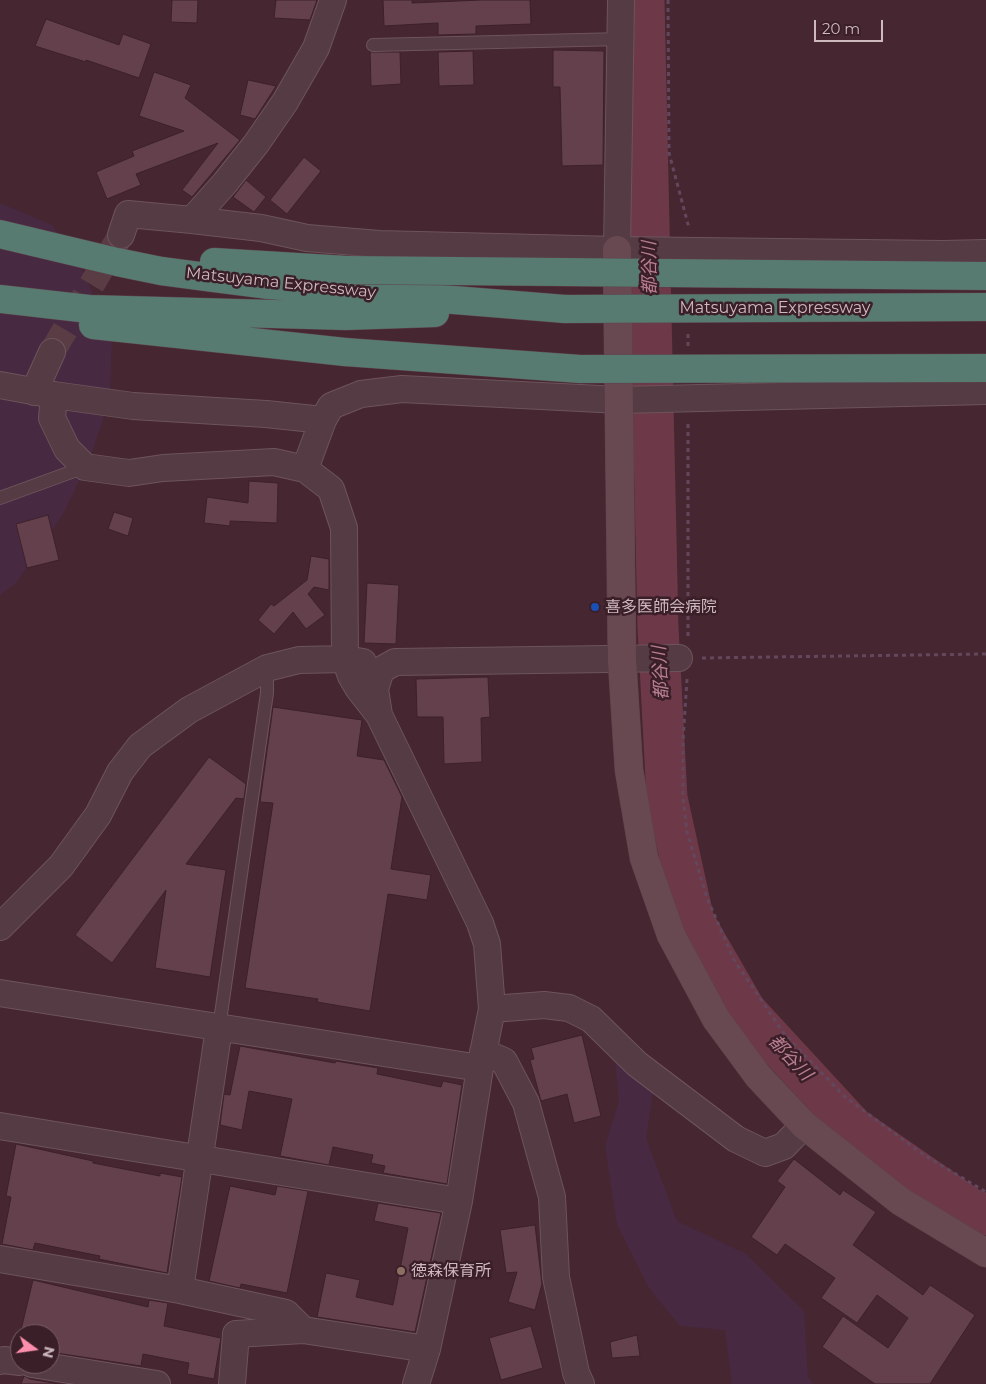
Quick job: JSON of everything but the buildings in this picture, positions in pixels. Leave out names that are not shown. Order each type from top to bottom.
[{"type":"highway","points":[[0,234],[54,247],[209,262],[347,292],[986,276]]},
{"type":"highway","name":"Matsuyama Expressway","points":[[0,299],[89,308],[347,292],[565,309],[986,307]]},
{"type":"highway","points":[[0,304],[68,322],[346,352],[580,369],[986,368]]},
{"type":"street","points":[[192,220],[225,184],[286,102],[316,48],[333,0]]},
{"type":"street","points":[[621,0],[622,39],[617,250],[620,400],[631,660],[629,770],[644,858],[671,935],[716,1019],[758,1076],[804,1125],[900,1201],[986,1253]]},
{"type":"street","points":[[121,234],[128,214],[261,228],[307,238],[379,244],[689,251],[943,254],[986,252]]},
{"type":"street","points":[[52,352],[44,394],[52,418],[67,449],[86,467],[129,473],[163,468],[274,462],[305,469],[331,489],[344,528],[345,659],[358,688],[379,715],[480,923],[488,944],[492,1009],[459,1201],[427,1349],[416,1384]]},
{"type":"street","points":[[0,385],[44,394],[133,406],[266,414],[323,420]]},
{"type":"street","points":[[305,469],[323,420],[331,406],[361,394],[402,389],[620,400],[986,391]]},
{"type":"street","points":[[379,715],[375,688],[381,670],[395,662],[684,658]]},
{"type":"street","points":[[0,927],[61,866],[98,815],[120,772],[140,746],[189,710],[267,668],[299,660],[345,659],[370,663],[381,670]]},
{"type":"street","points":[[0,993],[219,1028],[482,1060],[504,1061],[526,1103],[552,1196],[556,1277],[576,1373],[581,1384]]},
{"type":"street","points":[[492,1009],[544,1005],[569,1008],[591,1019],[637,1064],[736,1139],[766,1153],[784,1146],[804,1125]]},
{"type":"street","points":[[180,1290],[219,1028]]},
{"type":"street","points":[[0,1126],[459,1201]]},
{"type":"street","points":[[0,1259],[180,1290],[286,1313],[303,1330]]},
{"type":"street","points":[[232,1384],[236,1334],[303,1330],[427,1349]]},
{"type":"street","points":[[60,1368],[157,1384]]},
{"type":"lane","points":[[374,44],[622,39]]},
{"type":"lane","points":[[0,498],[86,467]]},
{"type":"lane","points":[[219,1028],[267,693],[267,668]]},
{"type":"path","points":[[668,0],[669,153],[689,230],[689,251]]},
{"type":"path","points":[[688,398],[683,797],[687,832],[707,898],[734,960],[786,1035],[845,1097],[924,1155],[986,1192]]},
{"type":"path","points":[[684,658],[986,654]]},
{"type":"shaded area","points":[[0,203],[52,225],[81,268],[112,335],[110,398],[89,461],[63,514],[16,583],[0,595]]},
{"type":"shaded area","points":[[614,1050],[654,1085],[646,1138],[677,1221],[746,1254],[804,1311],[808,1377],[814,1384],[732,1384],[725,1330],[680,1326],[649,1288],[617,1225],[605,1146],[619,1101]]},
{"type":"waterway","name":"都谷川","points":[[644,0],[658,628],[667,798],[694,921],[746,1011],[853,1127],[970,1208],[986,1215]]},
{"type":"tunnel","points":[[52,352],[121,235]]},
{"type":"place","name":"喜多医師会病院","points":[[595,607]]},
{"type":"place","name":"徳森保育所","points":[[401,1271]]}]
